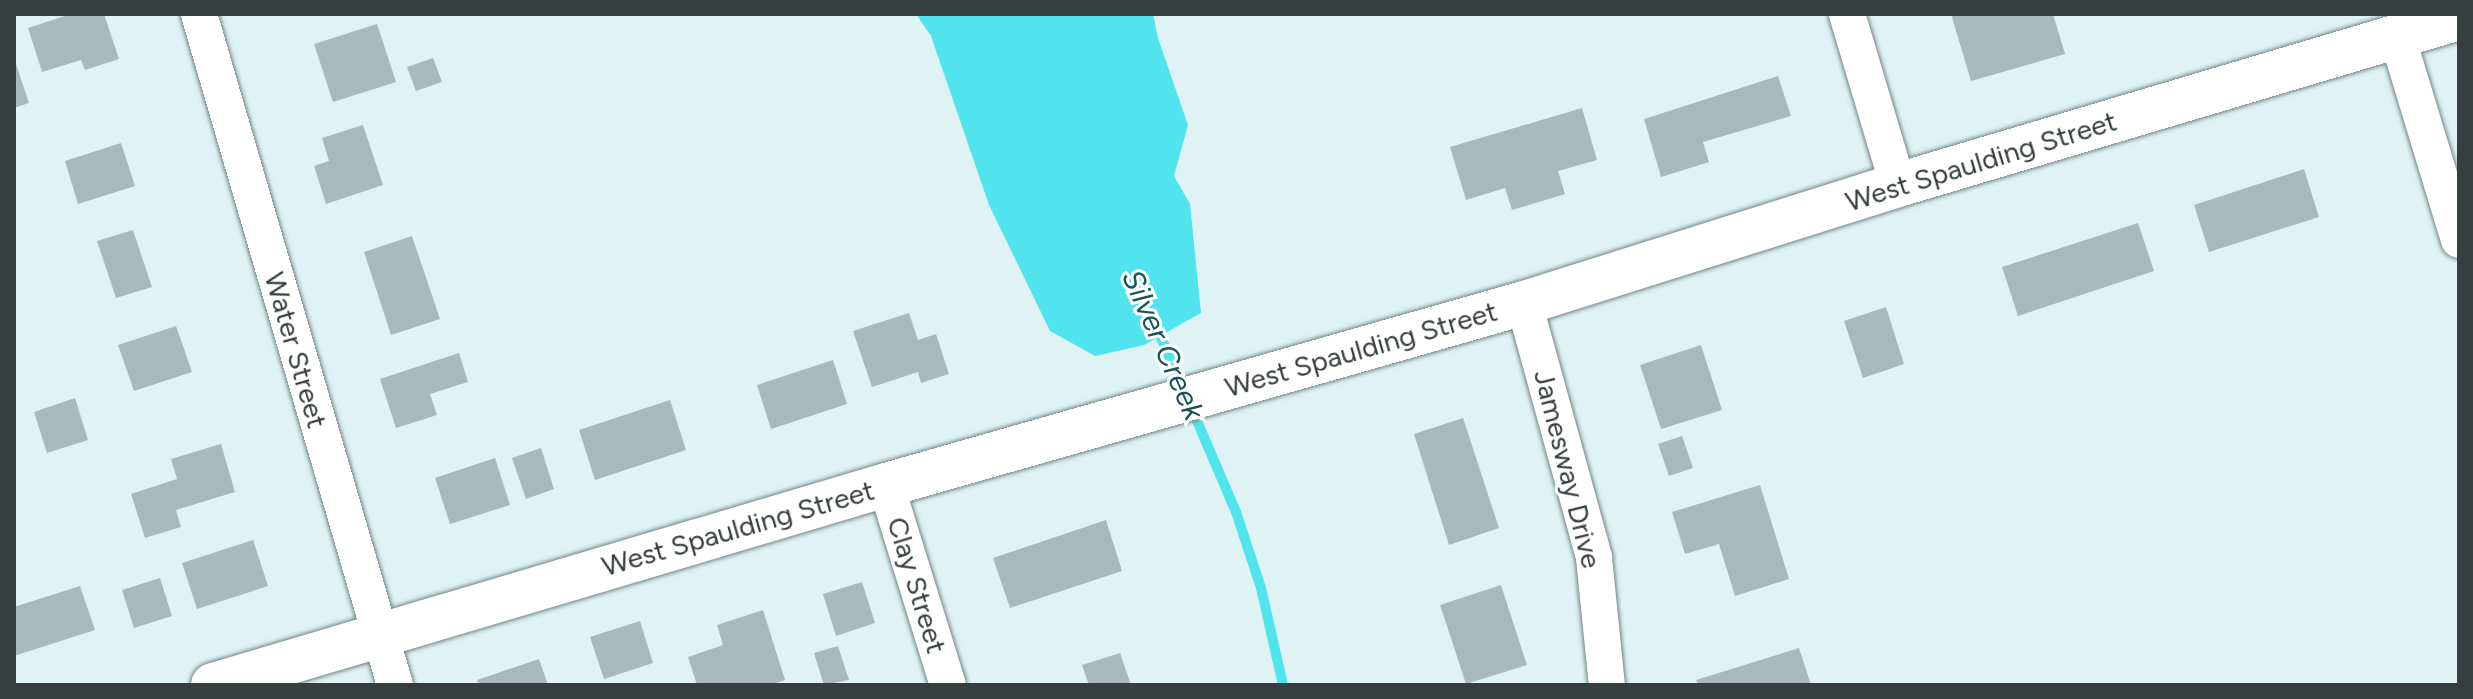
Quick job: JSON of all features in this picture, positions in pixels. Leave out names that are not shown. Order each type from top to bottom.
[{"type":"street","name":"Water Street","points":[[199,14],[395,685]]},
{"type":"street","points":[[1847,14],[1898,185]]},
{"type":"street","name":"West Spaulding Street","points":[[213,685],[886,485],[1524,303],[1898,185],[2459,18]]},
{"type":"street","points":[[2397,36],[2459,240]]},
{"type":"street","name":"Jamesway Drive","points":[[1524,303],[1594,558],[1607,685]]},
{"type":"street","name":"Clay Street","points":[[886,485],[948,685]]},
{"type":"water","points":[[916,14],[1153,14],[1158,38],[1188,125],[1174,176],[1190,204],[1201,313],[1144,345],[1095,356],[1050,331],[989,205],[931,36]]},
{"type":"building","points":[[71,14],[104,14],[119,59],[85,70],[81,60],[42,72],[28,28]]},
{"type":"building","points":[[1951,14],[2053,14],[2065,54],[1971,81]]},
{"type":"building","points":[[377,24],[396,82],[333,102],[314,44]]},
{"type":"building","points":[[14,58],[29,103],[14,108]]},
{"type":"building","points":[[433,58],[442,82],[416,91],[407,67]]},
{"type":"building","points":[[1778,76],[1791,116],[1703,142],[1709,162],[1661,177],[1644,119]]},
{"type":"building","points":[[1582,108],[1597,160],[1558,171],[1565,194],[1512,210],[1505,188],[1466,200],[1450,147]]},
{"type":"building","points":[[363,125],[383,185],[326,204],[314,166],[329,161],[322,138]]},
{"type":"building","points":[[121,143],[135,186],[78,204],[65,161]]},
{"type":"building","points":[[2304,169],[2319,217],[2209,252],[2194,205]]},
{"type":"building","points":[[2138,223],[2154,271],[2018,316],[2002,267]]},
{"type":"building","points":[[133,230],[152,287],[116,298],[97,241]]},
{"type":"building","points":[[412,236],[440,319],[391,335],[364,252]]},
{"type":"building","points":[[1886,307],[1904,364],[1863,378],[1844,321]]},
{"type":"building","points":[[909,313],[918,340],[936,334],[949,374],[921,383],[918,372],[872,387],[853,331]]},
{"type":"building","points":[[176,326],[192,372],[134,391],[118,345]]},
{"type":"building","points":[[1701,345],[1722,410],[1661,429],[1640,365]]},
{"type":"building","points":[[459,353],[468,382],[430,394],[437,415],[396,428],[380,379]]},
{"type":"building","points":[[833,360],[847,404],[771,429],[757,385]]},
{"type":"building","points":[[75,398],[88,440],[47,453],[34,412]]},
{"type":"building","points":[[670,400],[686,450],[595,480],[579,430]]},
{"type":"building","points":[[1463,418],[1499,528],[1449,545],[1414,434]]},
{"type":"building","points":[[1682,436],[1693,468],[1669,476],[1658,444]]},
{"type":"building","points":[[221,444],[235,492],[176,510],[181,527],[145,538],[131,494],[177,479],[171,459]]},
{"type":"building","points":[[541,448],[554,489],[526,499],[512,458]]},
{"type":"building","points":[[495,458],[510,505],[450,524],[435,478]]},
{"type":"building","points":[[1760,485],[1789,579],[1735,596],[1719,544],[1685,554],[1672,512]]},
{"type":"building","points":[[1106,520],[1122,571],[1010,608],[993,558]]},
{"type":"building","points":[[253,540],[268,586],[197,609],[182,563]]},
{"type":"building","points":[[160,578],[172,616],[134,628],[122,590]]},
{"type":"building","points":[[862,582],[875,623],[836,636],[823,594]]},
{"type":"building","points":[[1501,585],[1527,665],[1466,684],[1440,605]]},
{"type":"building","points":[[80,586],[95,630],[14,656],[14,607]]},
{"type":"building","points":[[763,610],[785,680],[770,685],[697,685],[688,657],[723,645],[717,625]]},
{"type":"building","points":[[640,621],[653,663],[604,679],[590,637]]},
{"type":"building","points":[[838,646],[849,680],[824,685],[814,653]]},
{"type":"building","points":[[1799,648],[1811,685],[1698,685],[1696,680]]},
{"type":"building","points":[[1120,653],[1131,685],[1089,685],[1082,665]]},
{"type":"building","points":[[539,659],[548,685],[479,685],[477,680]]},
{"type":"waterway","name":"Silver Creek","points":[[1156,326],[1183,388]]},
{"type":"waterway","name":"Silver Creek","points":[[1191,407],[1236,512],[1261,588],[1283,685]]}]
